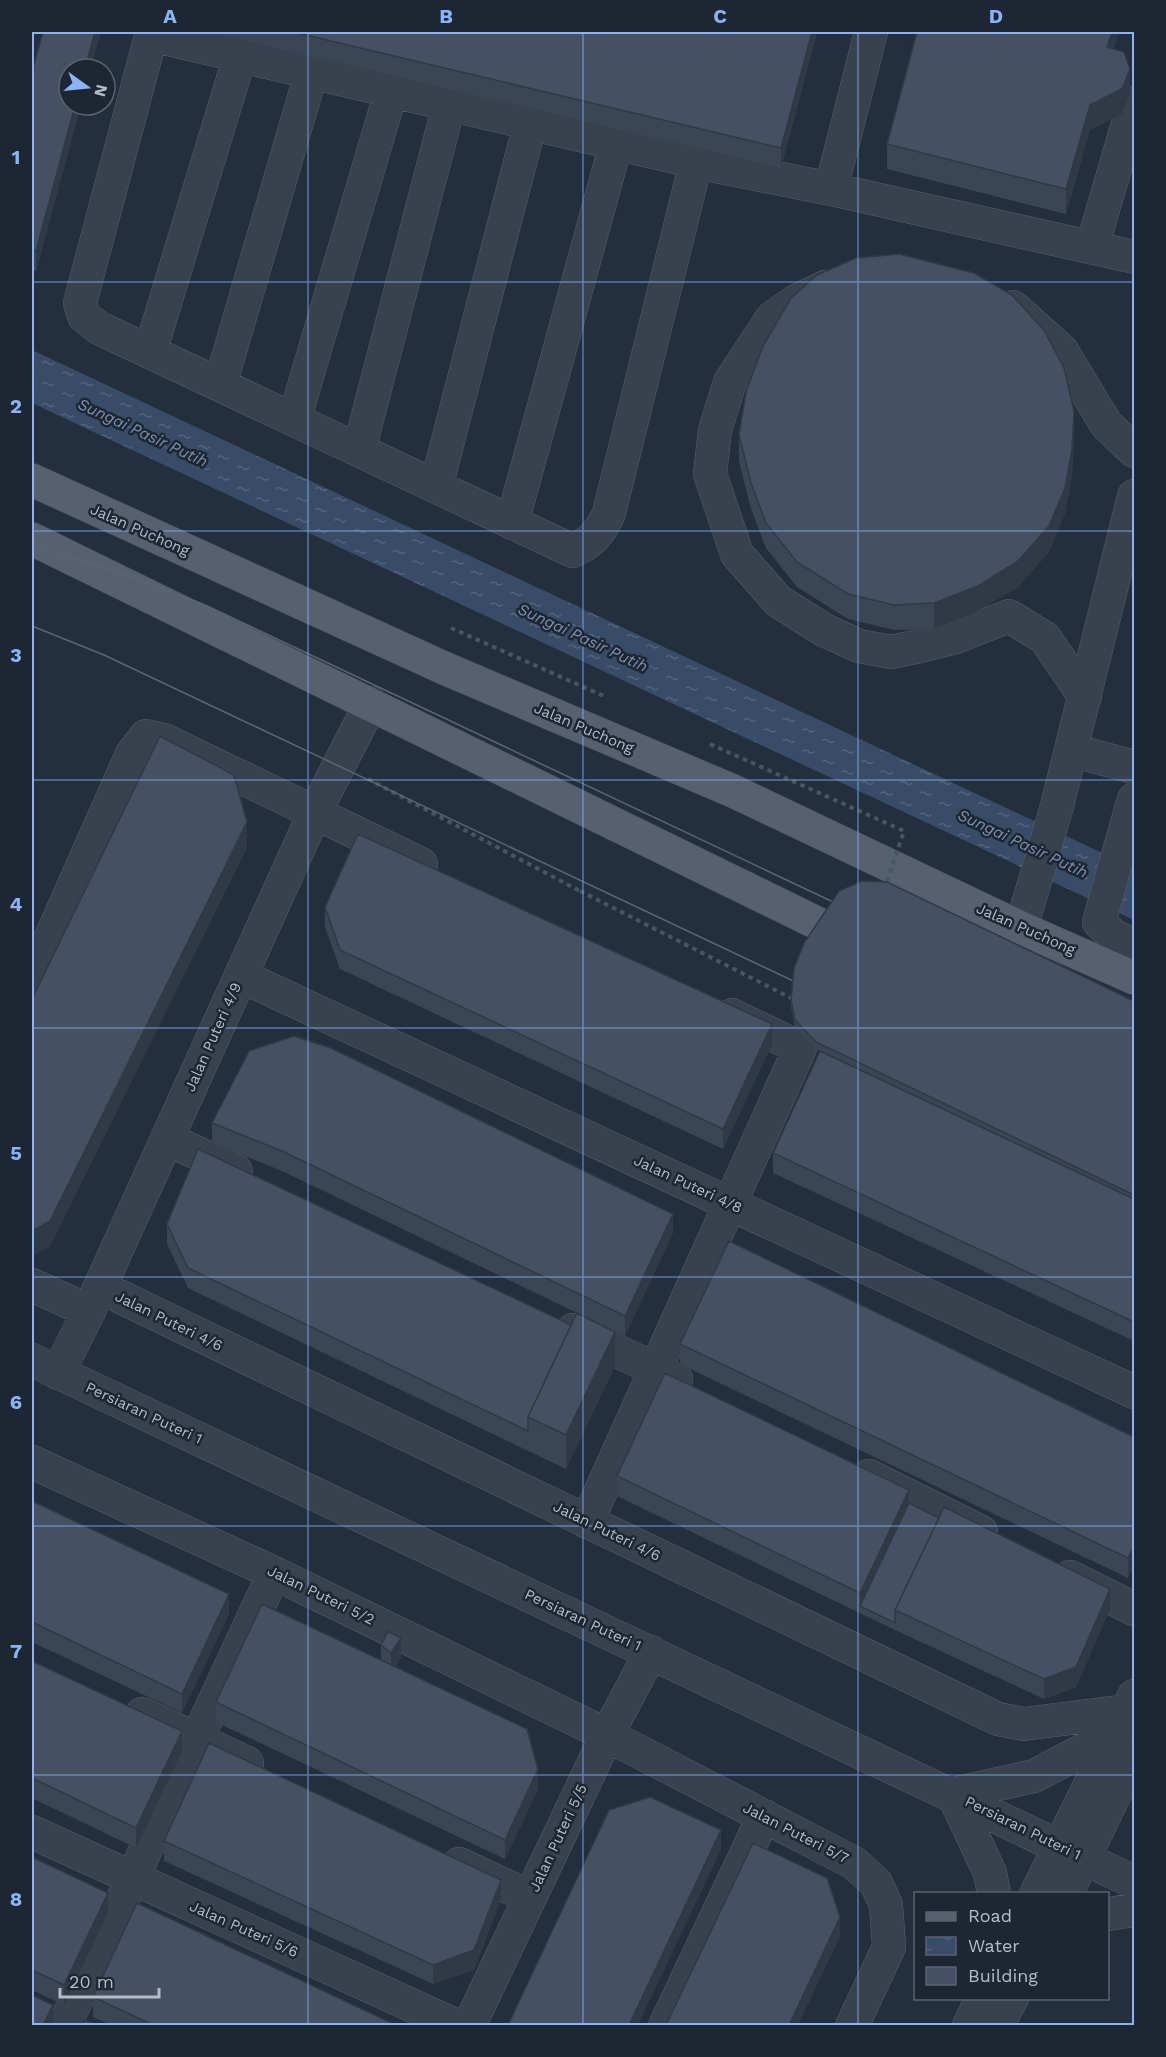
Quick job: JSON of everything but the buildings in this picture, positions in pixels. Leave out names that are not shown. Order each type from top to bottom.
[{"type":"main road","name":"Jalan Puchong","points":[[32,480],[444,668],[1024,916],[1134,978]]},
{"type":"main road","points":[[32,539],[819,924]]},
{"type":"street","points":[[831,189],[871,32]]},
{"type":"street","points":[[696,162],[609,513],[601,530],[590,542],[573,551],[99,328],[84,316],[80,303],[151,33],[311,74],[616,144],[831,189],[1134,257]]},
{"type":"street","points":[[150,352],[240,56]]},
{"type":"street","points":[[220,385],[311,74]]},
{"type":"street","points":[[294,420],[391,92]]},
{"type":"street","points":[[1092,247],[1134,103]]},
{"type":"street","points":[[358,450],[449,105]]},
{"type":"street","points":[[436,487],[530,124]]},
{"type":"street","points":[[512,523],[616,144]]},
{"type":"street","points":[[856,277],[836,281],[795,301],[772,318],[730,382],[715,430],[710,474],[737,554],[778,601],[824,630],[859,646],[891,652],[956,637],[1009,616],[1045,638],[1085,697]]},
{"type":"street","points":[[987,291],[1022,312],[1062,351],[1106,424],[1134,451]]},
{"type":"street","points":[[1024,916],[1057,806],[1085,697],[1126,564],[1134,496]]},
{"type":"street","name":"Jalan Puteri 4/9","points":[[45,1366],[94,1299],[315,812],[370,703]]},
{"type":"street","points":[[32,980],[132,754],[146,736],[164,740],[444,875]]},
{"type":"street","points":[[1071,750],[1134,767]]},
{"type":"street","points":[[1134,799],[1099,922],[1114,936],[1134,946]]},
{"type":"street","name":"Jalan Puteri 4/8","points":[[241,976],[1134,1392]]},
{"type":"street","points":[[587,1522],[732,1204],[800,1048],[703,1001]]},
{"type":"street","points":[[167,1139],[263,1184]]},
{"type":"street","name":"Jalan Puteri 4/6","points":[[32,1285],[94,1299],[587,1522],[998,1719],[1024,1724],[1128,1723]]},
{"type":"street","points":[[550,1319],[699,1390]]},
{"type":"street","name":"Persiaran Puteri 1","points":[[45,1366],[953,1794],[1134,1882]]},
{"type":"street","points":[[837,1460],[1007,1545]]},
{"type":"street","name":"Jalan Puteri 5/2","points":[[32,1462],[274,1573],[607,1736]]},
{"type":"street","points":[[1039,1561],[1134,1609]]},
{"type":"street","points":[[62,2020],[133,1878],[274,1573]]},
{"type":"street","name":"Jalan Puteri 5/5","points":[[469,2025],[607,1736],[651,1652]]},
{"type":"street","points":[[114,1701],[272,1775]]},
{"type":"street","points":[[993,1892],[990,1873],[953,1794],[1034,1776],[1128,1723]]},
{"type":"street","points":[[1066,1892],[1072,1852],[1128,1723]]},
{"type":"street","name":"Jalan Puteri 5/7","points":[[607,1736],[854,1863],[876,1883],[886,1905],[889,1947],[852,2025]]},
{"type":"street","points":[[665,2025],[764,1816]]},
{"type":"street","name":"Jalan Puteri 5/6","points":[[32,1832],[457,2025]]},
{"type":"street","points":[[433,1851],[530,1897]]},
{"type":"street","points":[[1037,1892],[1072,1852]]},
{"type":"street","points":[[1109,1914],[1134,1910]]},
{"type":"street","points":[[969,2025],[1002,2013]]},
{"type":"path","points":[[451,628],[613,700]]},
{"type":"path","points":[[699,739],[904,831],[884,892]]},
{"type":"path","points":[[340,765],[580,891],[797,1001]]},
{"type":"water","name":"Sungai Pasir Putih","points":[[32,350],[1134,868],[1134,920],[32,403]]},
{"type":"tram line","points":[[32,546],[119,572],[205,605],[848,909]]},
{"type":"tram line","points":[[32,626],[104,655],[806,987]]}]
